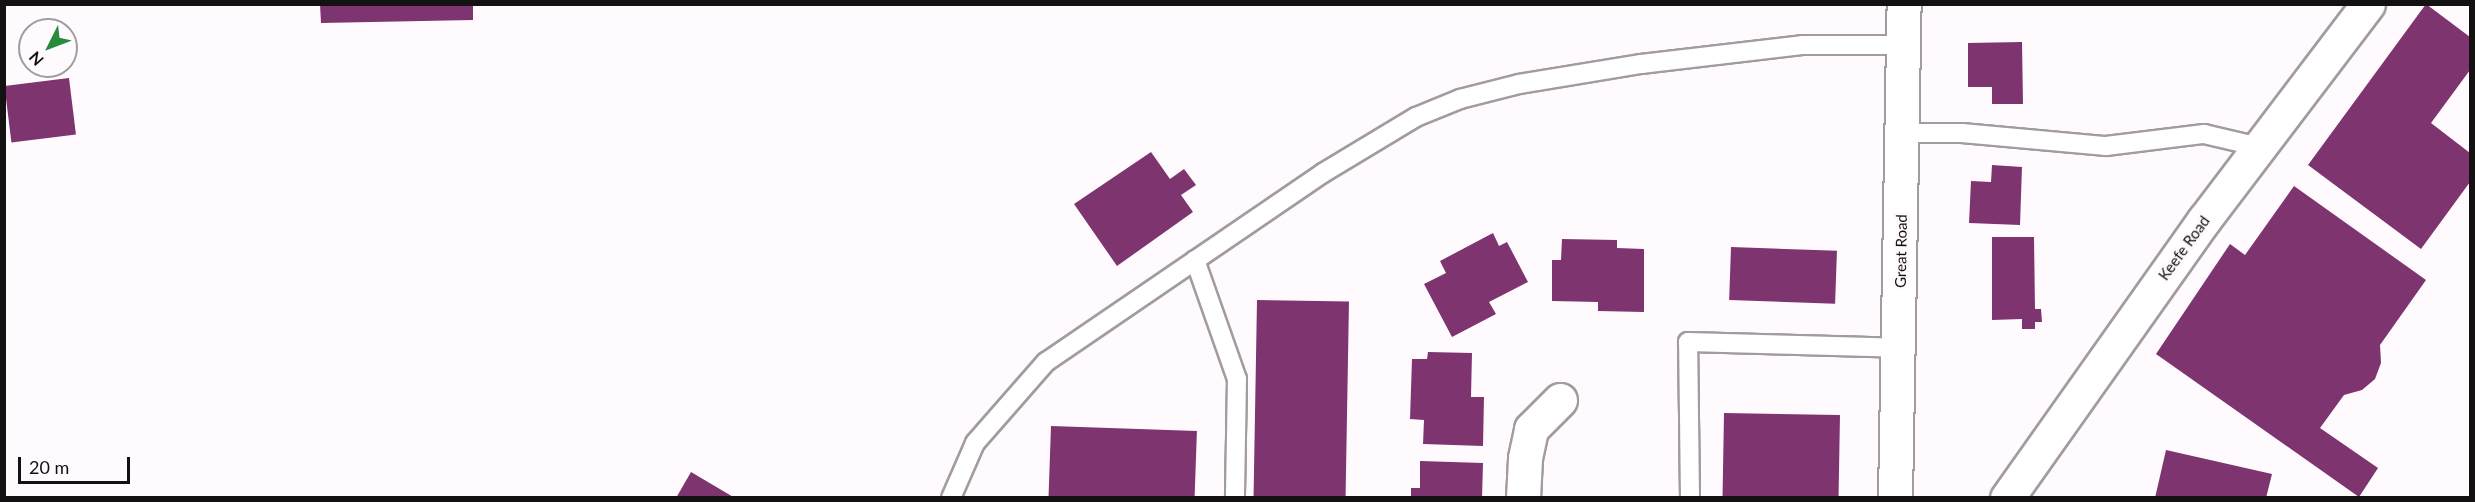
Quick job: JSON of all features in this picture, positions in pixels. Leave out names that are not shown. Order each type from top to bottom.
[{"type":"street","name":"Great Road","points":[[1895,498],[1904,4]]},
{"type":"street","name":"Keefe Road","points":[[2007,498],[2043,442],[2368,4]]},
{"type":"street","points":[[1523,498],[1525,458],[1531,429],[1560,400]]},
{"type":"lane","points":[[951,498],[975,444],[1046,362],[1367,144],[1460,99],[1519,84],[1676,60],[1802,45],[1904,45]]},
{"type":"lane","points":[[1903,133],[1962,133],[2106,146],[2204,134],[2260,147]]},
{"type":"lane","points":[[1195,260],[1237,379],[1236,498]]},
{"type":"lane","points":[[1690,498],[1688,342],[1898,348]]},
{"type":"building","points":[[320,4],[473,4],[473,20],[321,23]]},
{"type":"building","points":[[2426,4],[2470,37],[2470,70],[2431,123],[2470,153],[2470,182],[2421,249],[2308,165]]},
{"type":"building","points":[[2022,42],[2023,104],[1992,104],[1992,87],[1968,87],[1968,43]]},
{"type":"building","points":[[69,78],[76,135],[11,142],[4,86]]},
{"type":"building","points":[[1151,152],[1170,179],[1184,169],[1196,185],[1181,195],[1193,212],[1117,266],[1074,204]]},
{"type":"building","points":[[1992,165],[2022,167],[2020,225],[1969,223],[1971,181],[1991,182]]},
{"type":"building","points":[[2294,186],[2426,280],[2380,345],[2381,363],[2375,379],[2362,390],[2344,395],[2320,428],[2378,468],[2359,497],[2156,354],[2230,244],[2245,255]]},
{"type":"building","points":[[1493,233],[1499,246],[1507,242],[1528,282],[1489,302],[1496,314],[1452,337],[1424,284],[1446,273],[1440,261]]},
{"type":"building","points":[[1992,237],[2034,237],[2035,309],[2041,309],[2042,322],[2035,322],[2035,329],[2022,329],[2022,319],[1992,320]]},
{"type":"building","points":[[1562,239],[1617,240],[1617,248],[1644,249],[1644,312],[1598,311],[1598,302],[1552,301],[1552,260],[1561,260]]},
{"type":"building","points":[[1731,247],[1837,251],[1835,304],[1729,300]]},
{"type":"building","points":[[1257,300],[1349,302],[1346,498],[1254,498]]},
{"type":"building","points":[[1428,352],[1472,353],[1471,397],[1484,397],[1483,446],[1423,444],[1424,420],[1410,419],[1412,359],[1427,359]]},
{"type":"building","points":[[1724,413],[1840,415],[1839,498],[1723,498]]},
{"type":"building","points":[[1051,426],[1197,431],[1195,498],[1048,498]]},
{"type":"building","points":[[2166,450],[2272,474],[2266,498],[2155,498]]},
{"type":"building","points":[[1420,461],[1483,463],[1482,498],[1411,498],[1411,488],[1420,488]]},
{"type":"building","points":[[691,472],[735,498],[676,498]]}]
